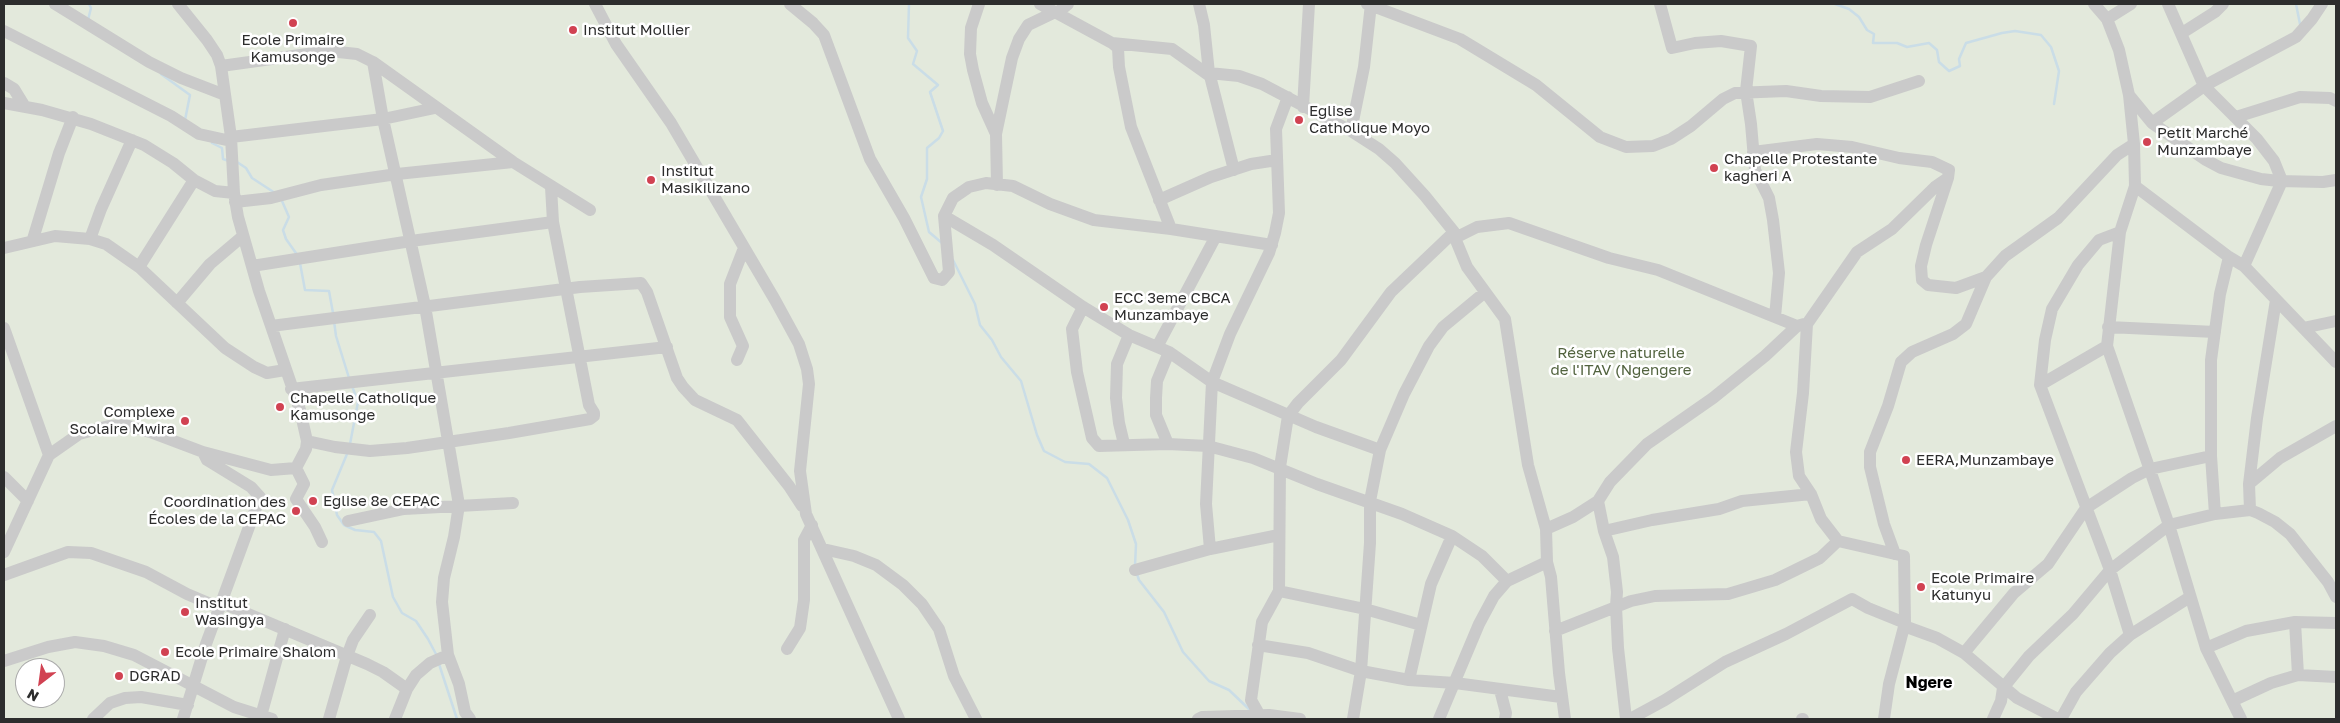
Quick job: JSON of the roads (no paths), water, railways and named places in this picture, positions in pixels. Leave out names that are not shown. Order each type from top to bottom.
[{"type":"street","points":[[55,4],[150,62],[181,78],[225,95]]},
{"type":"street","points":[[178,4],[207,40],[217,55],[221,66],[231,139],[234,198],[252,266],[285,370],[300,410],[307,441],[304,456],[296,468]]},
{"type":"street","points":[[595,4],[616,44],[671,123],[744,248],[798,344],[807,369],[808,401],[800,471],[809,519],[804,540],[804,600],[800,628],[788,649]]},
{"type":"street","points":[[790,4],[824,35],[870,159],[904,218],[934,278],[942,280],[949,272],[944,216],[953,198],[969,187],[986,183],[1013,186],[1050,204],[1094,220],[1171,229],[1272,245]]},
{"type":"street","points":[[980,4],[971,28],[970,54],[982,103],[996,134]]},
{"type":"street","points":[[1040,4],[1118,48],[1119,68],[1131,126],[1171,229]]},
{"type":"street","points":[[997,185],[996,134],[1012,58],[1019,39],[1028,25],[1050,16],[1068,4]]},
{"type":"street","points":[[1199,4],[1210,75],[1234,170]]},
{"type":"street","points":[[1303,107],[1309,4]]},
{"type":"street","points":[[1351,131],[1364,67],[1370,4],[1460,39],[1536,85],[1600,137],[1626,147],[1653,146],[1671,139],[1692,126],[1723,99],[1746,91],[1786,91],[1821,96],[1870,97],[1919,81]]},
{"type":"street","points":[[1660,4],[1672,48],[1696,43],[1721,41],[1751,46],[1746,91],[1755,170],[1769,198],[1773,220],[1779,274],[1775,317]]},
{"type":"street","points":[[2094,4],[2107,19],[2119,50],[2129,95],[2134,144],[2135,186],[2120,232],[2108,327],[2108,346],[2169,525],[2206,648],[2241,719]]},
{"type":"street","points":[[2107,19],[2131,4]]},
{"type":"street","points":[[2168,4],[2204,86],[2236,118],[2274,161],[2282,181],[2244,266]]},
{"type":"street","points":[[2182,33],[2223,4]]},
{"type":"street","points":[[2152,123],[2204,86],[2295,38],[2312,20],[2322,4]]},
{"type":"street","points":[[4,31],[172,116],[199,134],[231,139],[383,119],[435,108]]},
{"type":"street","points":[[1112,43],[1172,49],[1210,75],[1239,76],[1288,97],[1303,107],[1351,131],[1379,149],[1395,164],[1425,196],[1454,235],[1467,267],[1484,293],[1505,319],[1528,465],[1546,529],[1547,562],[1551,576],[1561,697],[1566,719]]},
{"type":"street","points":[[221,66],[329,51],[356,54],[373,62],[513,162],[590,210]]},
{"type":"street","points":[[373,62],[383,119],[397,174],[425,306],[459,505],[454,537],[444,578],[442,602],[448,655],[459,684],[465,712],[470,719]]},
{"type":"street","points":[[4,83],[14,88],[25,107]]},
{"type":"street","points":[[2129,95],[2152,123],[2221,168],[2261,179],[2323,182],[2336,180]]},
{"type":"street","points":[[2236,118],[2300,96],[2330,98],[2336,101]]},
{"type":"street","points":[[1210,549],[1206,504],[1212,382],[1230,334],[1272,245],[1279,213],[1276,130],[1288,97]]},
{"type":"street","points":[[4,103],[73,118],[132,140],[165,157],[194,180],[234,198],[271,198],[321,185],[397,174],[513,162]]},
{"type":"street","points":[[33,239],[34,231],[73,118]]},
{"type":"street","points":[[90,239],[101,209],[132,140]]},
{"type":"street","points":[[1753,152],[1817,144],[1852,147],[1899,158],[1932,162],[1949,170],[1924,252],[1921,266],[1922,280],[1928,285],[1956,288],[1986,277]]},
{"type":"street","points":[[1895,554],[1875,490],[1870,467],[1870,452],[1888,406],[1901,362],[1912,352],[1953,334],[1966,324],[1986,277],[2005,256],[2058,218],[2117,154],[2134,144]]},
{"type":"street","points":[[1159,200],[1211,177],[1251,164],[1277,160]]},
{"type":"street","points":[[1546,529],[1573,517],[1598,501],[1610,482],[1647,444],[1713,398],[1802,325],[1857,252],[1892,229],[1935,187],[1948,178]]},
{"type":"street","points":[[139,268],[194,180]]},
{"type":"street","points":[[2135,186],[2229,257],[2244,266],[2336,362]]},
{"type":"street","points":[[307,441],[335,447],[370,451],[407,448],[449,440],[509,433],[590,419],[594,416],[589,406],[565,289],[553,222],[551,187]]},
{"type":"street","points":[[944,216],[993,245],[1083,307],[1129,335],[1163,349],[1212,382],[1288,416],[1380,450]]},
{"type":"street","points":[[252,266],[411,241],[553,222]]},
{"type":"street","points":[[1259,716],[1251,700],[1262,622],[1280,591],[1280,468],[1288,416],[1298,403],[1341,360],[1391,292],[1454,235],[1476,227],[1509,223],[1609,258],[1658,270],[1775,317],[1802,325]]},
{"type":"street","points":[[2120,232],[2099,240],[2078,265],[2052,309],[2045,340],[2040,385],[2110,570],[2130,636]]},
{"type":"street","points":[[4,248],[33,239],[55,236],[90,239],[106,244],[139,268],[226,348],[254,368],[267,373],[285,370]]},
{"type":"street","points":[[177,303],[210,264],[243,236]]},
{"type":"street","points":[[1168,444],[1156,416],[1157,381],[1163,349],[1216,236]]},
{"type":"street","points":[[737,360],[743,346],[730,317],[730,284],[744,248]]},
{"type":"street","points":[[2215,514],[2211,456],[2211,360],[2220,294],[2229,257]]},
{"type":"street","points":[[271,326],[565,289],[641,283],[647,292],[677,378],[683,387],[695,400],[736,420],[745,428],[789,486],[809,519],[899,719]]},
{"type":"street","points":[[1353,719],[1361,671],[1370,543],[1370,501],[1380,450],[1404,394],[1429,346],[1443,327],[1484,293]]},
{"type":"street","points":[[2250,510],[2249,484],[2266,350],[2276,300]]},
{"type":"street","points":[[1083,307],[1072,329],[1077,372],[1092,438],[1099,446],[1168,444],[1208,446],[1228,450],[1280,468],[1317,484],[1370,501],[1452,536],[1482,556],[1507,581]]},
{"type":"street","points":[[2303,328],[2336,321]]},
{"type":"street","points":[[1802,325],[1803,393],[1796,452],[1800,476],[1811,494],[1821,519],[1838,541],[1904,556],[1905,624],[1889,684],[1884,719]]},
{"type":"street","points":[[2108,327],[2215,332]]},
{"type":"street","points":[[4,328],[49,454]]},
{"type":"street","points":[[1124,444],[1118,423],[1116,398],[1117,364],[1129,335]]},
{"type":"street","points":[[2040,385],[2108,346]]},
{"type":"street","points":[[292,389],[667,347]]},
{"type":"street","points":[[4,552],[49,454],[79,434],[109,426],[125,425],[150,432],[203,452],[258,468],[271,470],[296,468]]},
{"type":"street","points":[[2249,484],[2280,458],[2336,426]]},
{"type":"street","points":[[183,719],[260,497],[251,487],[207,460],[203,452]]},
{"type":"street","points":[[1964,653],[2014,594],[2048,564],[2086,508],[2132,478],[2150,469],[2211,456]]},
{"type":"street","points":[[296,468],[304,484],[296,499],[322,542]]},
{"type":"street","points":[[4,477],[28,501]]},
{"type":"street","points":[[1604,531],[1652,520],[1719,509],[1742,501],[1811,494]]},
{"type":"street","points":[[1598,501],[1604,531],[1613,557],[1617,592],[1618,648],[1626,719]]},
{"type":"street","points":[[348,521],[404,509],[513,502]]},
{"type":"street","points":[[1994,719],[2001,701],[2003,688],[2029,656],[2073,614],[2110,570],[2169,525],[2215,514],[2250,510],[2275,522],[2290,534],[2328,582],[2336,597]]},
{"type":"street","points":[[1135,570],[1210,549],[1279,535]]},
{"type":"street","points":[[1409,680],[1431,584],[1452,536]]},
{"type":"street","points":[[1555,630],[1616,606],[1655,596],[1728,594],[1775,580],[1820,558],[1838,541]]},
{"type":"street","points":[[823,549],[854,556],[876,565],[903,585],[922,604],[939,629],[954,676],[976,719]]},
{"type":"street","points":[[4,575],[68,552],[91,553],[141,570],[187,594],[285,629],[383,672],[407,689]]},
{"type":"street","points":[[1439,719],[1479,624],[1494,596],[1507,581],[1547,562]]},
{"type":"street","points":[[1280,591],[1365,609],[1421,625]]},
{"type":"street","points":[[1630,719],[1665,700],[1725,662],[1786,634],[1852,599],[1868,608],[1937,638],[1964,653],[2003,688],[2026,704],[2060,719],[2076,692],[2091,674],[2130,636],[2190,597]]},
{"type":"street","points":[[329,719],[353,640],[370,615]]},
{"type":"street","points":[[2206,648],[2246,631],[2295,622],[2336,623]]},
{"type":"street","points":[[2295,622],[2298,675]]},
{"type":"street","points":[[4,662],[48,647],[75,642],[104,646],[134,655],[212,698],[267,718],[285,629]]},
{"type":"street","points":[[1258,644],[1308,653],[1361,671],[1409,680],[1455,683],[1561,697]]},
{"type":"street","points":[[396,719],[407,689],[416,675],[430,663],[448,655]]},
{"type":"street","points":[[2232,701],[2271,684],[2298,675],[2336,677]]},
{"type":"street","points":[[1500,690],[1506,713],[1505,719]]},
{"type":"street","points":[[93,719],[110,703],[125,698],[142,697],[188,705]]},
{"type":"street","points":[[1198,719],[1214,716],[1259,716],[1300,719]]},
{"type":"waterway","points":[[88,20],[91,8],[89,4]]},
{"type":"waterway","points":[[909,4],[908,38],[917,51],[913,64],[938,85],[930,92],[943,131],[939,138],[927,148],[927,179],[921,197],[929,232],[942,243]]},
{"type":"waterway","points":[[1835,4],[1849,9],[1859,17],[1867,30],[1874,34],[1873,43],[1897,43],[1907,47],[1929,43],[1937,50],[1939,62],[1949,71],[1960,66],[1959,59],[1966,43],[2015,31],[2041,35],[2051,47],[2059,71],[2054,104]]},
{"type":"waterway","points":[[2296,4],[2300,24]]},
{"type":"waterway","points":[[161,74],[190,95],[185,120]]},
{"type":"waterway","points":[[212,143],[222,148],[223,159],[229,161]]},
{"type":"waterway","points":[[237,162],[246,168],[252,178],[275,193]]},
{"type":"waterway","points":[[282,201],[289,217],[283,230],[286,239],[298,256]]},
{"type":"waterway","points":[[953,260],[975,304],[980,325],[992,340],[1001,357],[1021,381],[1037,435],[1044,451],[1065,462],[1089,464],[1107,478],[1128,520],[1136,544],[1135,566]]},
{"type":"waterway","points":[[300,263],[305,290],[329,291],[333,313]]},
{"type":"waterway","points":[[334,321],[336,336],[349,378]]},
{"type":"waterway","points":[[350,444],[358,402],[352,386]]},
{"type":"waterway","points":[[347,454],[332,490],[337,515],[344,525],[355,530],[374,532],[381,541],[393,597],[402,613],[416,621],[437,656]]},
{"type":"waterway","points":[[1137,574],[1139,580],[1164,612],[1183,652],[1209,681],[1229,690],[1250,710]]},
{"type":"waterway","points":[[439,664],[457,719]]},
{"type":"place","name":"Ecole Primaire Kamusonge","points":[[293,23]]},
{"type":"place","name":"Institut Mollier","points":[[573,30]]},
{"type":"place","name":"Eglise Catholique Moyo","points":[[1299,120]]},
{"type":"place","name":"Petit Marché Munzambaye","points":[[2147,142]]},
{"type":"place","name":"Chapelle Protestante kagheri A","points":[[1714,168]]},
{"type":"place","name":"Institut Masikilizano","points":[[651,180]]},
{"type":"place","name":"ECC 3eme CBCA Munzambaye","points":[[1104,307]]},
{"type":"place","name":"Chapelle Catholique Kamusonge","points":[[280,407]]},
{"type":"place","name":"Complexe Scolaire Mwira","points":[[185,421]]},
{"type":"place","name":"EERA,Munzambaye","points":[[1906,460]]},
{"type":"place","name":"Eglise 8e CEPAC","points":[[313,501]]},
{"type":"place","name":"Coordination des Écoles de la CEPAC","points":[[296,511]]},
{"type":"place","name":"Ecole Primaire Katunyu","points":[[1921,587]]},
{"type":"place","name":"Institut Wasingya","points":[[185,612]]},
{"type":"place","name":"Ecole Primaire Shalom","points":[[165,652]]},
{"type":"place","name":"DGRAD","points":[[119,676]]},
{"type":"district","name":"Ngere","points":[[1929,683]]},
{"type":"park label","name":"Réserve naturelle de l'ITAV (Ngengere","points":[[1621,362]]}]
